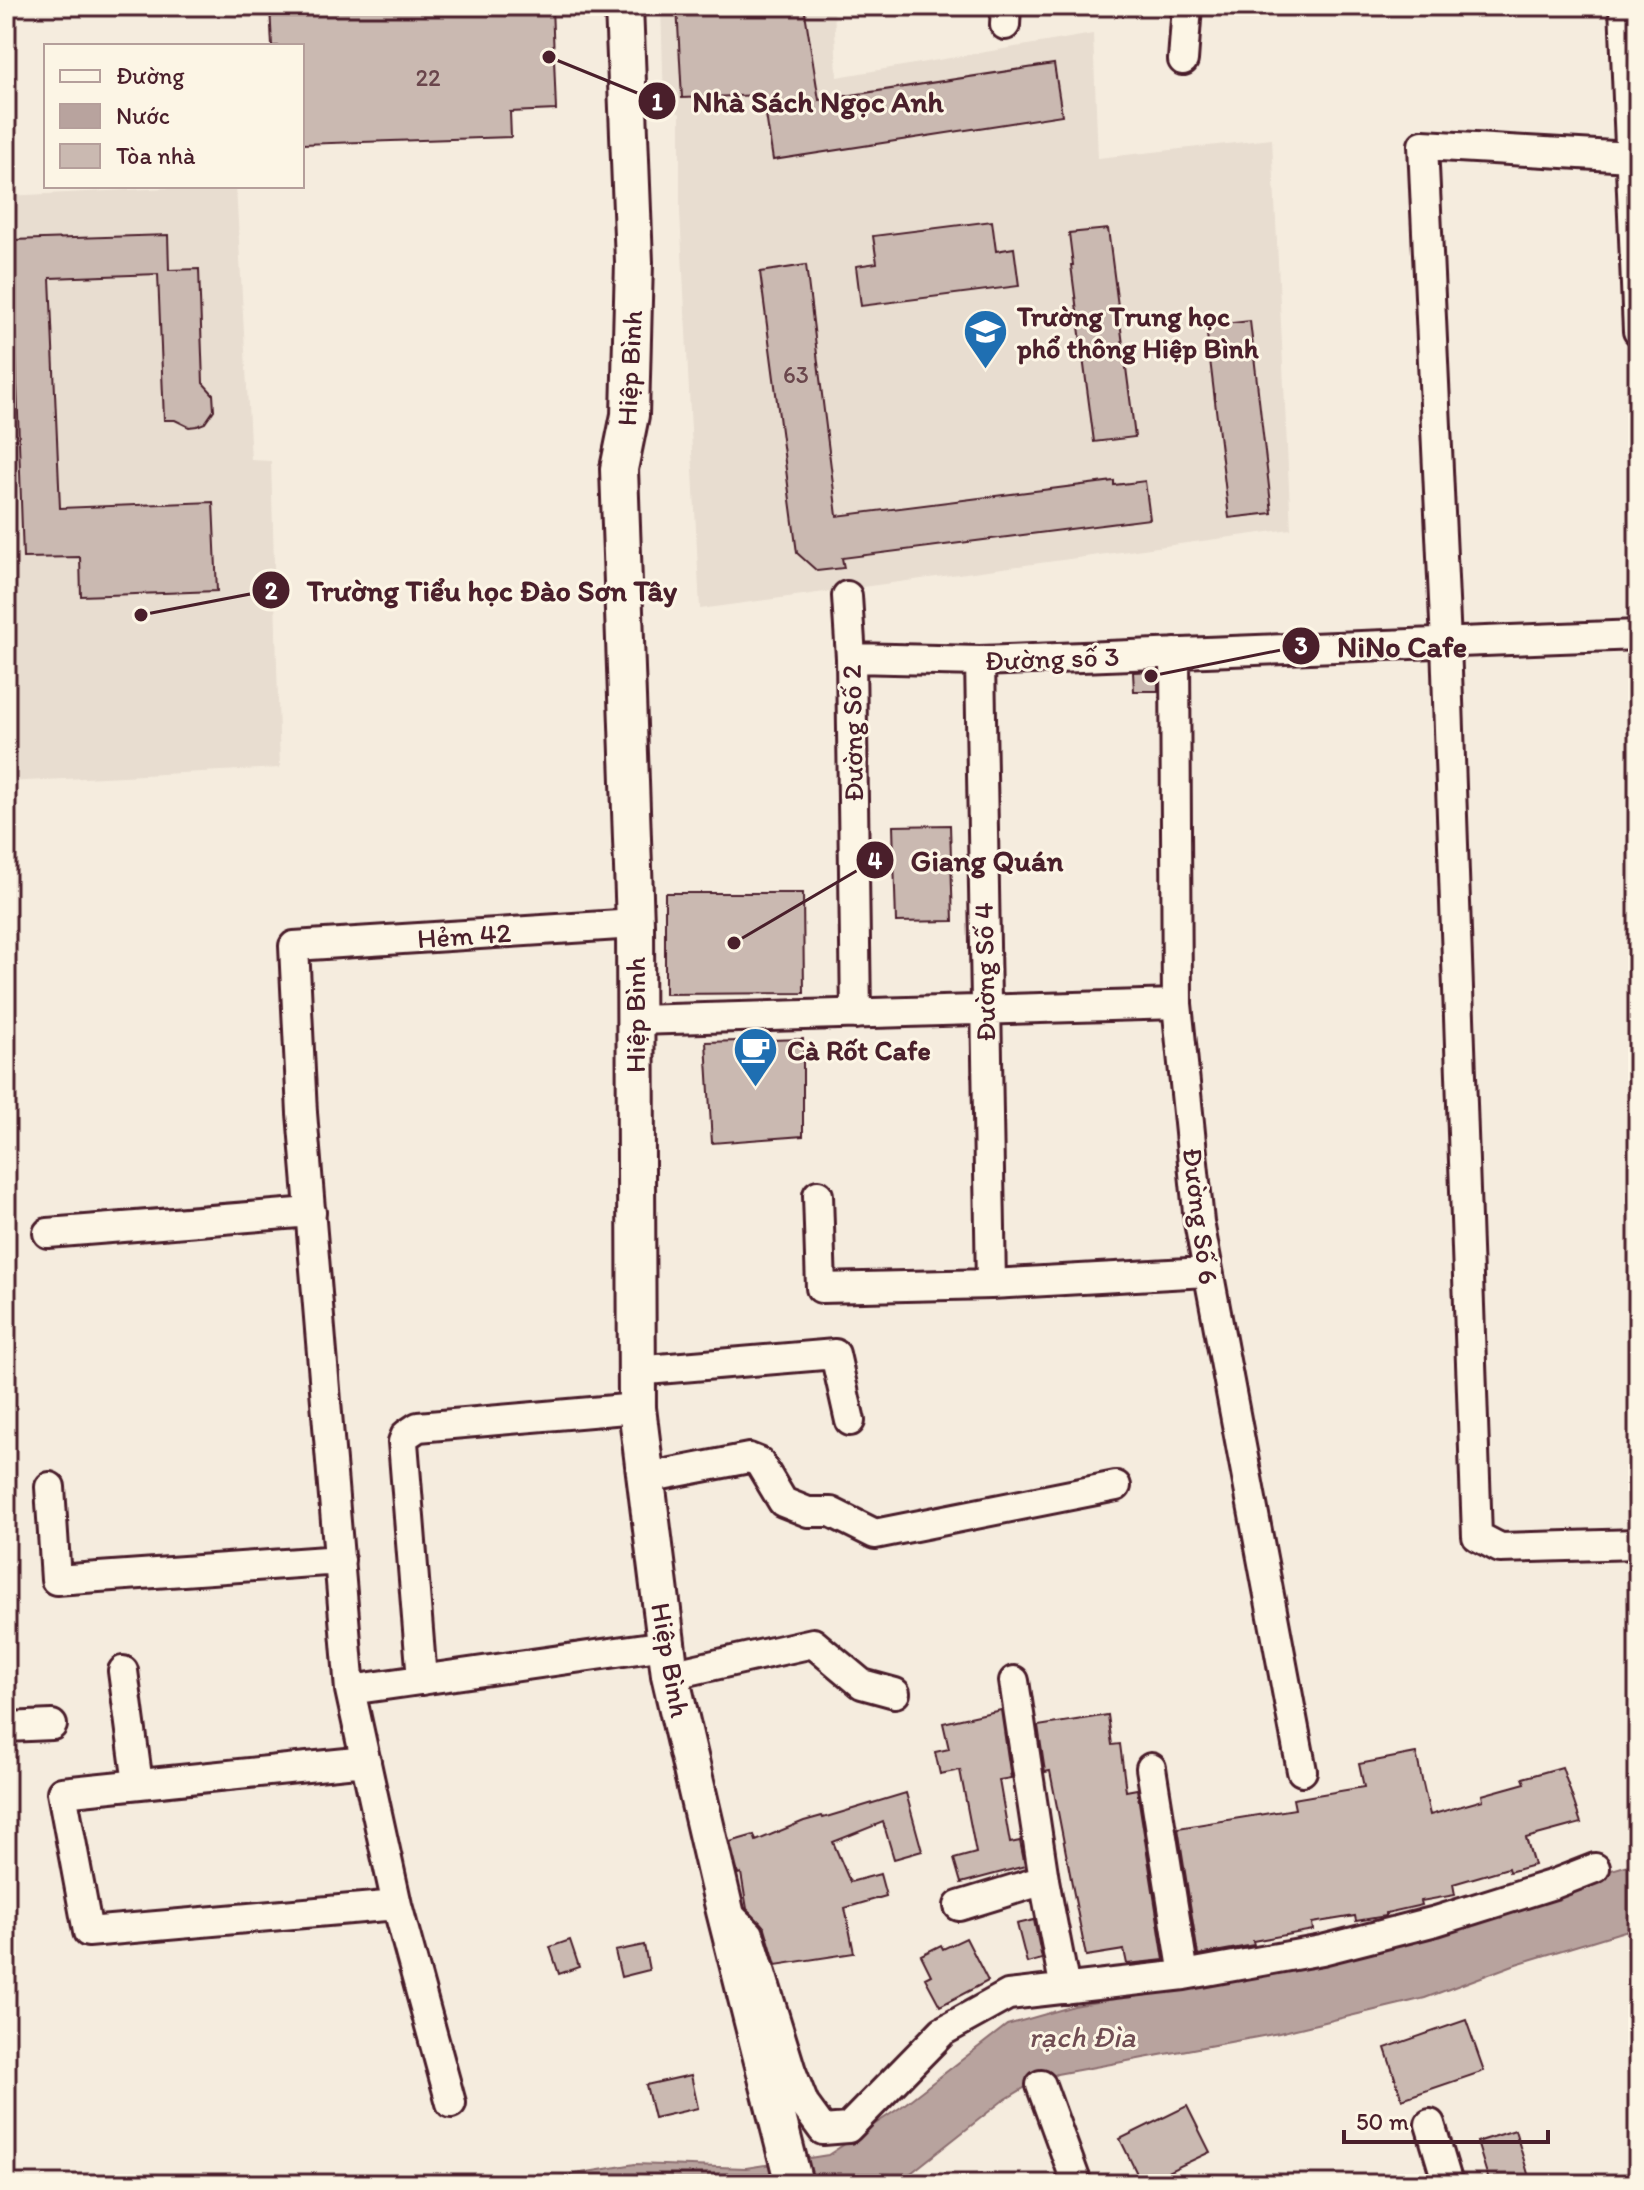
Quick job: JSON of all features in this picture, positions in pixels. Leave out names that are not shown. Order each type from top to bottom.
[{"type":"main road","name":"Hiệp Bình","points":[[624,6],[634,262],[630,415],[619,469],[635,924],[637,1408],[668,1660],[725,1911],[794,2184]]},
{"type":"street","points":[[1183,60],[1187,6]]},
{"type":"street","points":[[1624,6],[1634,166],[1638,331]]},
{"type":"street","points":[[1634,166],[1423,145],[1446,643],[1477,1536],[1500,1548],[1638,1544]]},
{"type":"street","name":"Đường Số 2","points":[[847,596],[851,658],[856,1014]]},
{"type":"street","name":"Đường số 3","points":[[851,658],[980,661],[1638,635]]},
{"type":"street","name":"Đường Số 6","points":[[1175,653],[1177,1004],[1206,1272],[1302,1771]]},
{"type":"street","name":"Đường Số 4","points":[[980,661],[991,1284]]},
{"type":"street","name":"Hẻm 42","points":[[311,1212],[302,1113],[294,946],[635,924]]},
{"type":"street","points":[[636,1020],[1177,1004]]},
{"type":"street","points":[[818,1195],[821,1288],[991,1284],[1206,1272]]},
{"type":"street","points":[[48,1233],[311,1212],[350,1690],[397,1905],[451,2103]]},
{"type":"street","points":[[635,1371],[835,1354],[850,1421]]},
{"type":"street","points":[[422,1680],[403,1442],[406,1435],[418,1427],[637,1408]]},
{"type":"street","points":[[646,1478],[749,1458],[759,1462],[783,1502],[808,1512],[831,1512],[875,1534],[1116,1486]]},
{"type":"street","points":[[50,1487],[56,1580],[340,1560]]},
{"type":"street","points":[[350,1690],[422,1680],[668,1660],[813,1643],[862,1684],[895,1693]]},
{"type":"street","points":[[123,1671],[138,1784]]},
{"type":"street","points":[[1014,1681],[1044,1880],[1065,1989]]},
{"type":"street","points":[[6,1727],[52,1725]]},
{"type":"street","points":[[366,1761],[62,1792],[88,1932],[397,1905]]},
{"type":"street","points":[[1151,1768],[1184,1975]]},
{"type":"street","points":[[725,1911],[749,1934],[791,2071],[804,2104],[823,2130],[848,2128],[943,2031],[1008,1995],[1184,1975],[1322,1950],[1422,1924],[1554,1884],[1595,1868]]},
{"type":"street","points":[[959,1906],[1044,1880]]},
{"type":"street","points":[[1041,2085],[1077,2184]]},
{"type":"street","points":[[1430,2124],[1448,2184]]},
{"type":"shaded area","name":"Trường Trung học phổ thông Hiệp Bình","points":[[661,6],[834,6],[837,77],[1093,34],[1098,158],[1272,139],[1291,529],[700,609],[680,213],[680,114],[664,103]]},
{"type":"shaded area","points":[[236,188],[251,460],[271,461],[280,768],[6,782],[6,196]]},
{"type":"water","name":"rạch Đìa","points":[[1638,1862],[1638,1927],[1516,1964],[1425,1998],[1279,2033],[1057,2074],[1029,2085],[1001,2102],[897,2184],[515,2184],[635,2164],[746,2168],[828,2155],[901,2107],[1007,2025],[1074,2006],[1281,1970]]},
{"type":"building","points":[[270,6],[552,6],[556,110],[510,112],[511,137],[304,144],[304,44],[272,44]]},
{"type":"building","points":[[677,6],[804,6],[819,100],[1054,64],[1062,115],[773,160],[763,95],[682,98]]},
{"type":"building","points":[[992,221],[996,251],[1014,248],[1019,286],[861,306],[856,266],[877,263],[873,236]]},
{"type":"building","points":[[1108,229],[1135,437],[1094,442],[1069,233]]},
{"type":"building","points":[[168,235],[169,270],[199,269],[203,383],[213,394],[214,410],[205,423],[197,426],[189,427],[175,420],[164,420],[158,274],[50,278],[60,508],[213,502],[217,591],[81,596],[80,557],[23,558],[12,240]]},
{"type":"building","points":[[806,265],[837,516],[1114,481],[1114,485],[1145,481],[1150,519],[842,558],[844,568],[817,571],[797,553],[760,272]]},
{"type":"building","points":[[1250,321],[1272,513],[1229,518],[1206,326]]},
{"type":"building","points":[[1158,671],[1158,691],[1134,691],[1133,672]]},
{"type":"building","points":[[950,825],[953,921],[896,922],[893,826]]},
{"type":"building","points":[[665,893],[803,893],[804,993],[665,994]]},
{"type":"building","name":"Cà Rốt Cafe","points":[[803,1039],[803,1136],[712,1143],[706,1042]]},
{"type":"building","points":[[1001,1710],[1011,1778],[999,1780],[1010,1843],[1020,1841],[1025,1866],[961,1883],[954,1859],[976,1853],[960,1770],[940,1774],[935,1752],[949,1749],[943,1723]]},
{"type":"building","points":[[1108,1715],[1112,1745],[1120,1744],[1126,1791],[1137,1789],[1164,1960],[1127,1964],[1124,1950],[1086,1956],[1050,1771],[1045,1772],[1038,1726]]},
{"type":"building","points":[[1416,1753],[1430,1815],[1483,1800],[1482,1795],[1525,1783],[1523,1778],[1562,1767],[1581,1823],[1526,1838],[1534,1865],[1509,1872],[1508,1868],[1453,1884],[1455,1895],[1421,1901],[1422,1905],[1386,1913],[1386,1916],[1356,1921],[1355,1916],[1312,1923],[1313,1930],[1198,1955],[1178,1828],[1295,1809],[1293,1799],[1364,1787],[1359,1764]]},
{"type":"building","points":[[906,1793],[922,1851],[894,1859],[883,1822],[833,1842],[850,1882],[880,1874],[886,1896],[845,1908],[854,1953],[776,1965],[765,1928],[747,1909],[741,1873],[738,1874],[730,1842],[754,1835],[756,1841],[804,1821]]},
{"type":"building","points":[[1034,1920],[1042,1959],[1027,1963],[1017,1924]]},
{"type":"building","points":[[966,1938],[988,1981],[940,2006],[925,1978],[931,1975],[921,1955]]},
{"type":"building","points":[[570,1940],[579,1967],[559,1974],[550,1947]]},
{"type":"building","points":[[644,1945],[649,1970],[621,1977],[615,1951]]},
{"type":"building","points":[[1466,2020],[1484,2071],[1402,2099],[1385,2048]]},
{"type":"building","points":[[691,2075],[698,2108],[654,2118],[646,2085]]},
{"type":"building","points":[[1187,2106],[1210,2152],[1142,2184],[1120,2139]]},
{"type":"building","points":[[1515,2130],[1531,2184],[1490,2184],[1477,2142]]},
{"type":"place","name":"Nhà Sách Ngọc Anh","points":[[549,57]]},
{"type":"place","name":"Trường Trung học phổ thông Hiệp Bình","points":[[986,371]]},
{"type":"place","name":"Trường Tiểu học Đào Sơn Tây","points":[[141,615]]},
{"type":"place","name":"NiNo Cafe","points":[[1151,676]]},
{"type":"place","name":"Giang Quán","points":[[734,943]]},
{"type":"place","name":"Cà Rốt Cafe","points":[[756,1089]]}]
